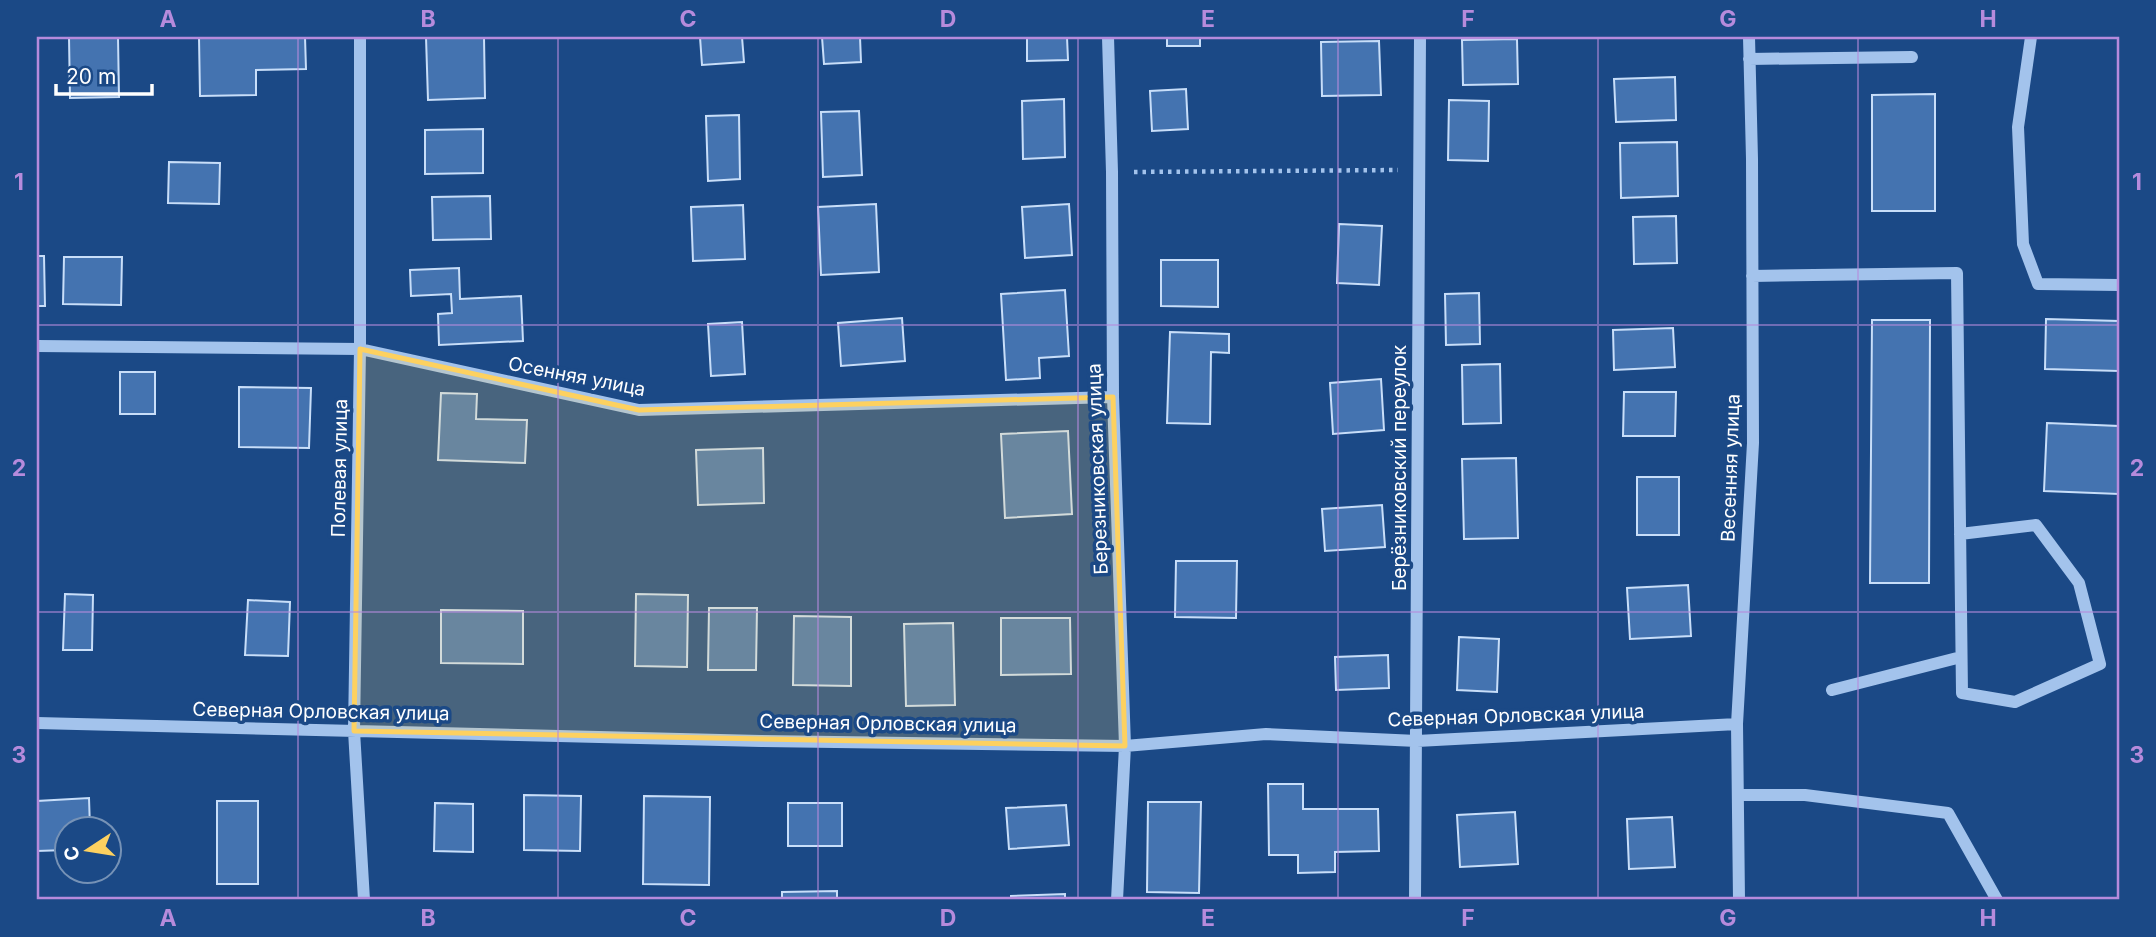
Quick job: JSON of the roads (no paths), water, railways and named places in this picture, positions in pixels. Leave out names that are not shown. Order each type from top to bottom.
[{"type":"street","name":"Полевая улица","points":[[360,37],[360,349],[354,731],[364,900]]},
{"type":"street","name":"Березниковская улица","points":[[1108,37],[1112,172],[1113,397],[1125,746],[1116,900]]},
{"type":"street","name":"Берёзниковский переулок","points":[[1415,900],[1420,37]]},
{"type":"street","name":"Весенняя улица","points":[[1739,900],[1737,724],[1753,443],[1749,37]]},
{"type":"street","points":[[2031,37],[2018,127],[2023,244],[2038,284],[2119,285]]},
{"type":"street","points":[[1749,59],[1912,57]]},
{"type":"street","points":[[1752,276],[1957,272],[1962,692],[2015,702],[2100,664],[2080,583],[2036,525],[1961,534]]},
{"type":"street","name":"Осенняя улица","points":[[37,346],[360,349],[639,411],[1113,397]]},
{"type":"street","points":[[1832,690],[1961,657]]},
{"type":"street","name":"Северная Орловская улица","points":[[37,723],[1125,746],[1266,734],[1417,741],[1737,724]]},
{"type":"street","points":[[1738,795],[1805,795],[1948,813],[1997,900]]}]
